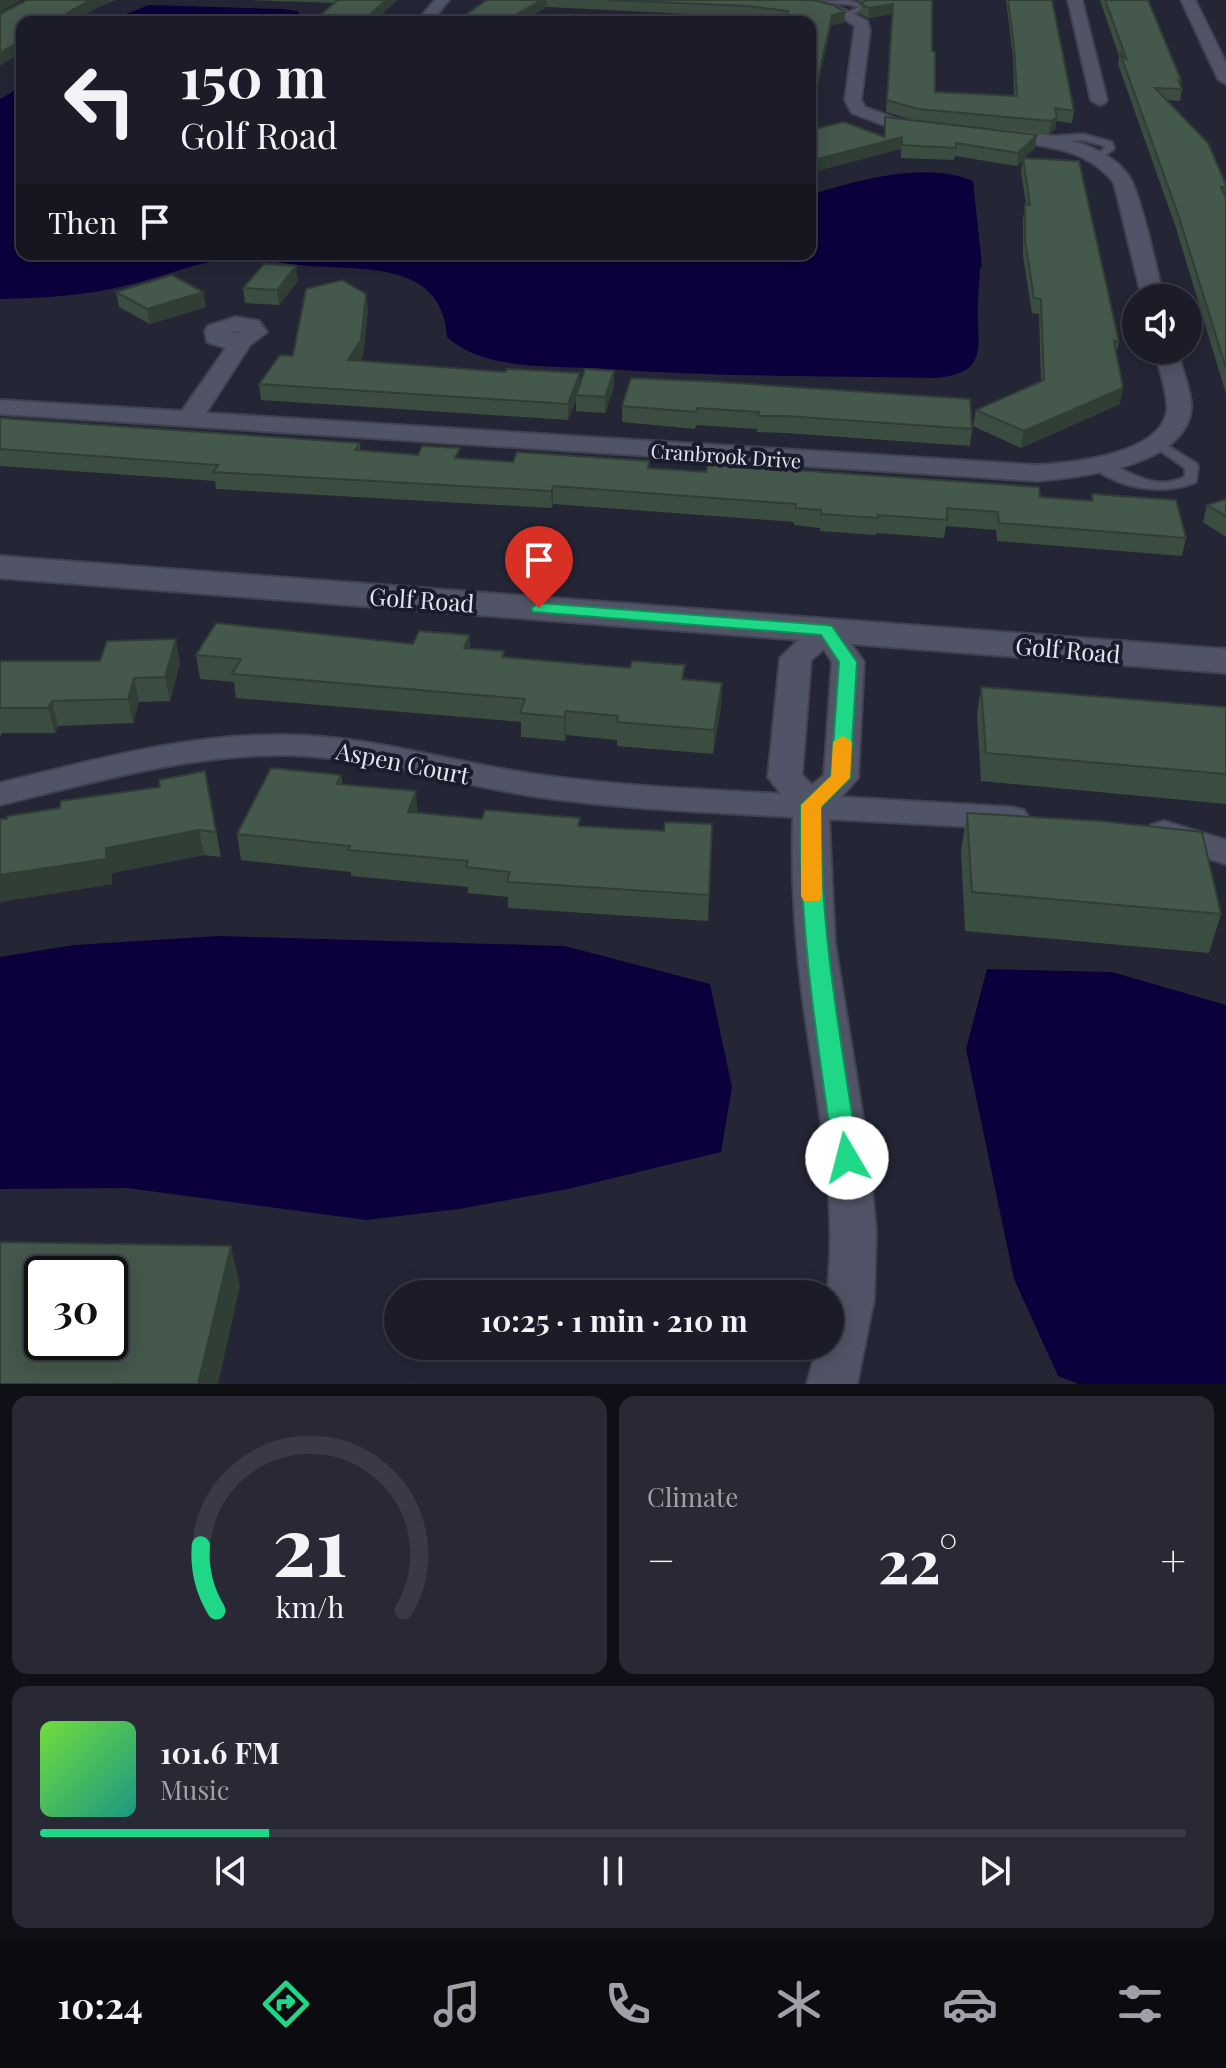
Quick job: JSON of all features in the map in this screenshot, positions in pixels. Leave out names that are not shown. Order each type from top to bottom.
[{"type":"street","points":[[428,16],[442,0]]},
{"type":"street","points":[[789,0],[849,14],[859,21],[863,30],[853,100],[858,110],[904,126],[951,130]]},
{"type":"street","points":[[1075,0],[1099,100]]},
{"type":"street","points":[[1188,0],[1226,79]]},
{"type":"street","points":[[848,125],[874,118]]},
{"type":"street","points":[[975,131],[1043,140],[1096,158],[1117,173],[1123,183],[1149,284]]},
{"type":"street","points":[[189,419],[242,340]]},
{"type":"street","name":"Cranbrook Drive","points":[[0,407],[993,472],[1059,472],[1098,466],[1131,456],[1156,442],[1172,427],[1179,410],[1169,364]]},
{"type":"street","name":"Golf Road","points":[[0,567],[1226,661]]},
{"type":"street","points":[[811,805],[841,778],[848,662],[826,630],[796,658],[785,777],[811,805],[809,872],[817,961],[851,1187],[853,1271],[846,1331],[832,1384]]},
{"type":"street","name":"Aspen Court","points":[[0,794],[195,751],[304,745],[382,754],[482,777],[560,789],[1041,821]]},
{"type":"street","points":[[1128,828],[1167,833],[1226,852]]},
{"type":"lane","points":[[1098,466],[1147,485],[1174,486],[1191,479],[1192,467],[1156,442]]},
{"type":"shaded area","points":[[149,5],[283,9],[297,11],[300,15],[299,16],[121,16]]},
{"type":"shaded area","points":[[16,90],[16,260],[227,260],[96,292],[0,299],[0,99]]},
{"type":"shaded area","points":[[892,175],[954,175],[973,181],[982,265],[977,355],[974,362],[961,372],[936,378],[730,375],[522,365],[481,356],[447,337],[442,312],[431,294],[416,282],[375,270],[261,260],[816,260],[816,193]]},
{"type":"shaded area","points":[[218,936],[565,946],[710,984],[732,1087],[721,1152],[568,1189],[459,1209],[366,1220],[127,1188],[0,1189],[0,957],[74,945]]},
{"type":"shaded area","points":[[987,969],[1112,972],[1226,1005],[1226,1384],[1079,1384],[1058,1376],[1014,1279],[966,1049]]},
{"type":"building","points":[[27,0],[90,0],[62,16],[16,16],[16,44],[0,53],[0,14]]},
{"type":"building","points":[[338,0],[386,0],[369,16],[319,16]]},
{"type":"building","points":[[487,0],[542,0],[514,16],[464,16]]},
{"type":"building","points":[[608,0],[813,0],[833,5],[845,12],[832,15],[816,85],[816,16],[787,16],[788,11],[748,6]]},
{"type":"building","points":[[866,0],[932,0],[935,92],[1017,96],[1008,0],[1052,0],[1074,111],[1055,108],[1057,117],[1051,121],[918,109],[887,100],[893,4],[869,8],[861,4]]},
{"type":"building","points":[[1105,0],[1148,0],[1182,89],[1155,88],[1208,143],[1226,185],[1221,187],[1226,198],[1226,368],[1202,284],[1120,53],[1127,60]]},
{"type":"building","points":[[885,117],[1037,135],[1018,153],[956,143],[956,148],[902,145],[902,137],[816,159],[816,129],[844,122],[885,137]]},
{"type":"building","points":[[1023,158],[1079,161],[1119,342],[1114,341],[1123,388],[1024,431],[976,410],[1044,380],[1041,299],[1034,298],[1025,241],[1025,204],[1030,205]]},
{"type":"building","points":[[264,264],[296,266],[277,290],[243,288]]},
{"type":"building","points":[[172,275],[203,292],[147,309],[116,292]]},
{"type":"building","points":[[342,280],[366,294],[361,340],[348,360],[505,372],[507,369],[580,373],[568,404],[259,384],[280,355],[293,356],[306,289]]},
{"type":"building","points":[[585,369],[614,371],[605,397],[576,395]]},
{"type":"building","points":[[631,378],[970,399],[972,429],[758,416],[759,412],[697,408],[696,412],[622,406]]},
{"type":"building","points":[[0,418],[360,443],[355,450],[418,455],[422,446],[460,448],[455,458],[513,462],[517,452],[649,461],[648,468],[706,472],[708,464],[1039,487],[1040,497],[1093,501],[1092,494],[1176,500],[1186,538],[999,523],[998,512],[947,508],[947,520],[878,515],[878,518],[821,514],[821,510],[795,508],[796,504],[553,486],[551,491],[213,472],[218,465],[0,449]]},
{"type":"building","points":[[1226,499],[1226,516],[1207,505]]},
{"type":"building","points":[[216,623],[413,644],[419,631],[469,635],[464,648],[504,651],[502,657],[630,668],[632,661],[685,665],[682,679],[722,683],[714,730],[617,722],[618,716],[566,711],[564,717],[520,713],[525,699],[232,674],[241,659],[196,655]]},
{"type":"building","points":[[176,639],[165,677],[134,678],[128,699],[52,701],[48,708],[0,708],[0,661],[100,661],[107,641]]},
{"type":"building","points":[[981,687],[1226,707],[1226,774],[986,753]]},
{"type":"building","points":[[271,768],[341,775],[337,784],[416,791],[408,812],[482,819],[485,810],[580,818],[578,826],[664,831],[665,822],[712,824],[709,895],[507,882],[510,872],[466,867],[468,861],[348,850],[350,846],[237,834]]},
{"type":"building","points":[[205,771],[216,832],[199,830],[106,848],[106,859],[0,875],[0,819],[60,808],[61,801],[160,787],[159,780]]},
{"type":"building","points":[[967,813],[1100,821],[1202,832],[1221,914],[972,892]]},
{"type":"building","points":[[0,1242],[231,1246],[198,1384],[0,1384]]},
{"type":"slow traffic","points":[[811,896],[811,805],[841,778],[843,742]]},
{"type":"route","points":[[539,608],[826,630],[848,662],[841,778],[811,805],[809,872],[817,961],[847,1158]]}]
